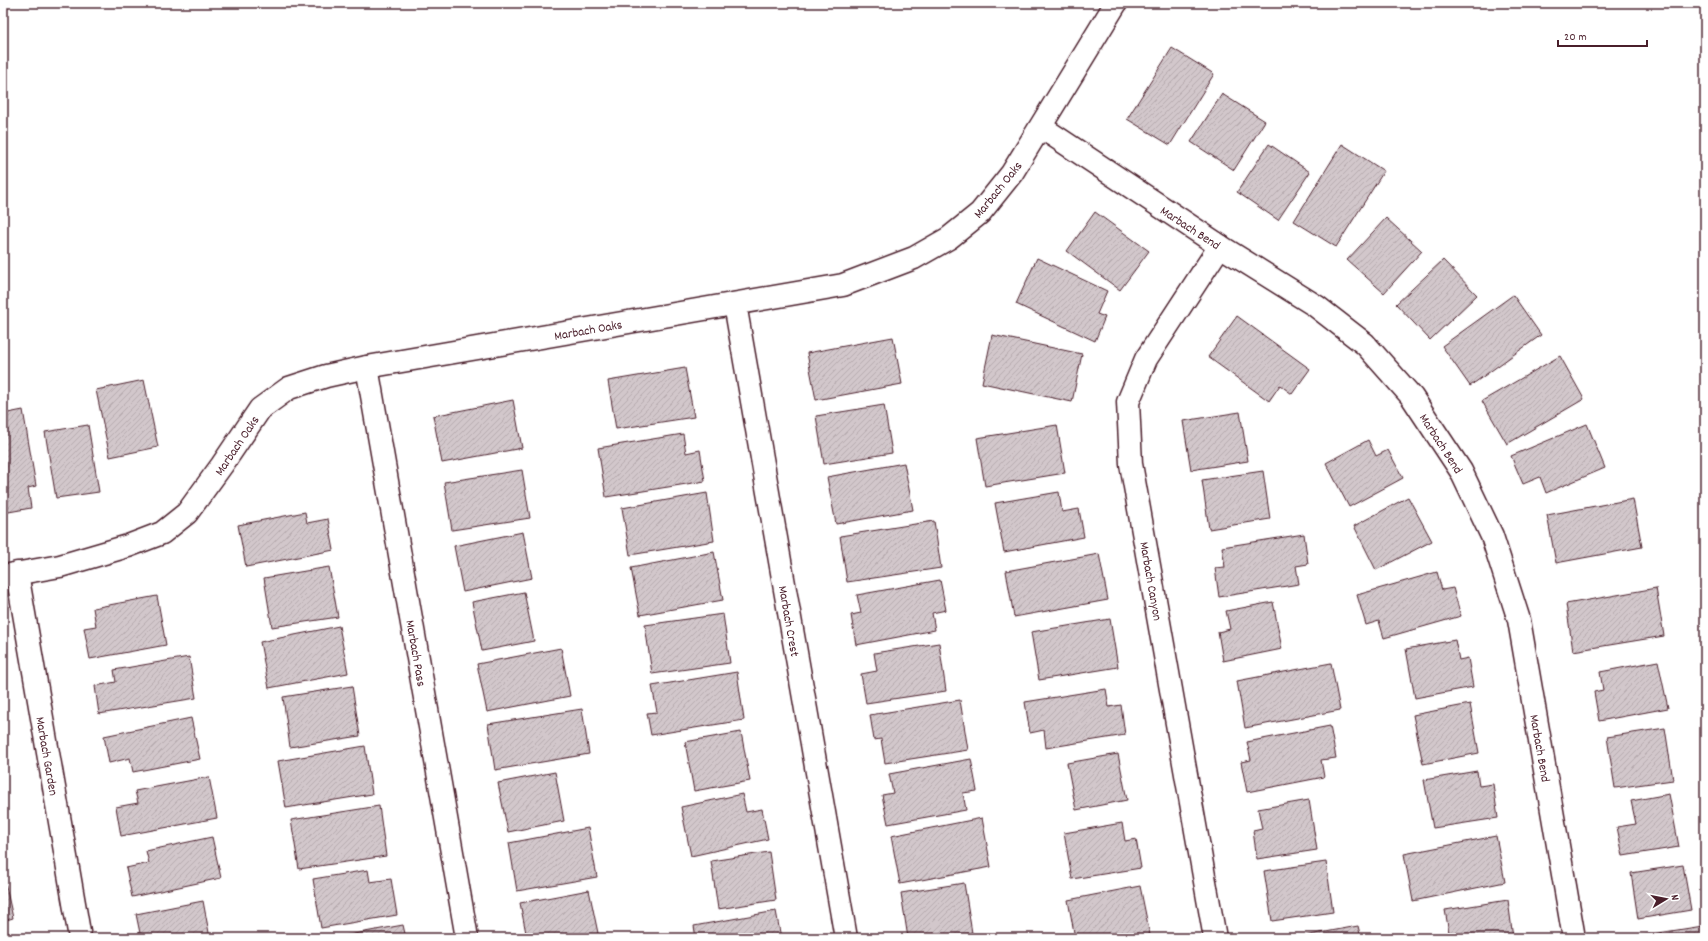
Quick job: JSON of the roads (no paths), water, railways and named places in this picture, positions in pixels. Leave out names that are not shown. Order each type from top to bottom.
[{"type":"street","name":"Marbach Oaks","points":[[10,574],[60,566],[128,546],[162,533],[187,513],[260,409],[289,388],[326,376],[366,367],[843,285],[914,258],[949,238],[980,213],[1012,173],[1116,3]]},
{"type":"street","name":"Marbach Bend","points":[[1040,127],[1220,246],[1316,306],[1365,344],[1412,397],[1461,470],[1492,536],[1519,620],[1574,938]]},
{"type":"street","name":"Marbach Canyon","points":[[1215,938],[1131,464],[1128,402],[1146,359],[1220,246]]},
{"type":"street","name":"Marbach Crest","points":[[734,304],[846,938]]},
{"type":"street","name":"Marbach Pass","points":[[366,367],[467,938]]},
{"type":"street","name":"Marbach Garden","points":[[10,574],[80,938]]}]
